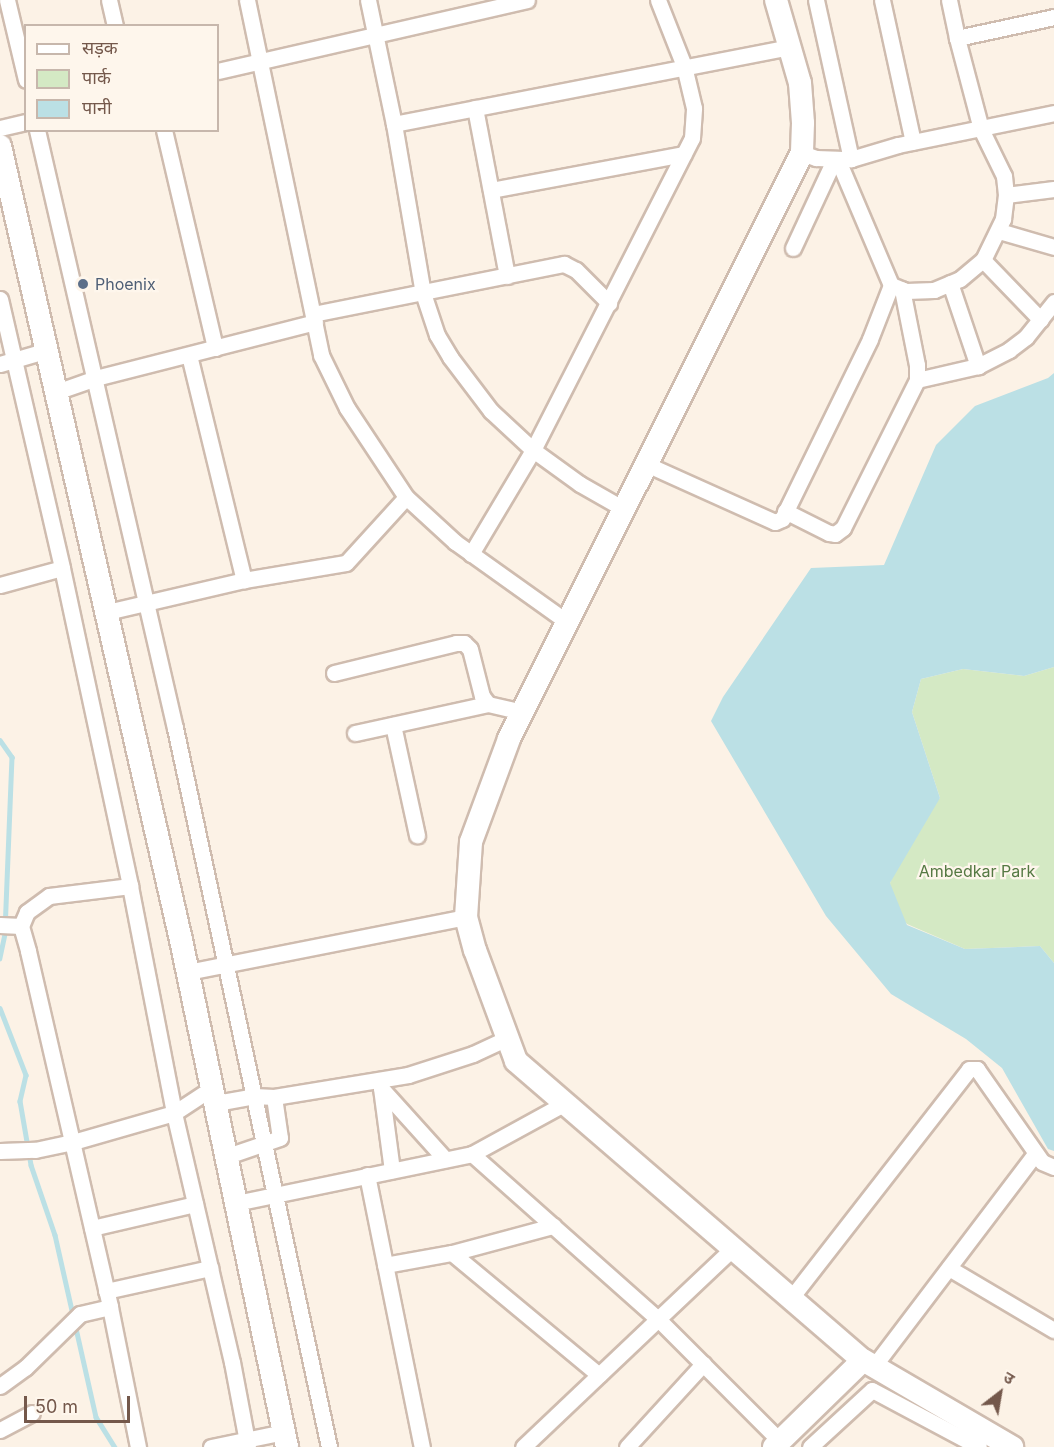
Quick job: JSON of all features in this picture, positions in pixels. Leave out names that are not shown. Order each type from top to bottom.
[{"type":"street","points":[[7,0],[24,72]]},
{"type":"street","points":[[109,0],[115,24]]},
{"type":"street","points":[[247,0],[321,355],[347,408],[406,497],[471,554],[567,622]]},
{"type":"street","points":[[368,0],[394,124],[423,293],[437,335],[450,357],[491,411],[533,450],[580,484],[624,509]]},
{"type":"street","points":[[219,71],[261,59],[527,0]]},
{"type":"street","points":[[471,554],[533,450],[692,138],[694,108],[684,66],[658,0]]},
{"type":"street","points":[[776,0],[800,83],[803,123],[802,153],[509,739],[471,842],[466,917],[516,1061],[868,1363],[970,1440]]},
{"type":"street","points":[[785,511],[829,533],[835,534],[843,528],[917,380],[917,365],[896,287],[841,160],[816,0]]},
{"type":"street","points":[[882,0],[913,142]]},
{"type":"street","points":[[896,287],[934,290],[960,279],[983,260],[999,231],[1006,195],[1004,176],[981,129],[949,0]]},
{"type":"street","points":[[957,38],[1054,17]]},
{"type":"street","points":[[394,124],[790,47]]},
{"type":"street","points":[[475,108],[507,276]]},
{"type":"street","points":[[802,153],[841,160],[913,142],[1054,113]]},
{"type":"street","points":[[0,128],[24,122]]},
{"type":"street","points":[[37,132],[147,602],[329,1447]]},
{"type":"street","points":[[164,132],[215,348]]},
{"type":"street","points":[[0,146],[188,972],[286,1440],[211,1447]]},
{"type":"street","points":[[491,190],[684,154]]},
{"type":"street","points":[[793,248],[841,160]]},
{"type":"street","points":[[1006,195],[1054,189]]},
{"type":"street","points":[[999,231],[1054,247]]},
{"type":"street","points":[[983,260],[1041,320]]},
{"type":"street","points":[[56,392],[96,378],[215,348],[314,318],[564,264],[576,270],[609,303]]},
{"type":"street","points":[[950,283],[978,366]]},
{"type":"street","points":[[646,464],[775,522],[782,519],[896,287]]},
{"type":"street","points":[[0,299],[7,362],[62,568],[130,886],[174,1113],[247,1443]]},
{"type":"street","points":[[917,380],[978,366],[1026,337],[1054,302]]},
{"type":"street","points":[[7,362],[48,350]]},
{"type":"street","points":[[189,354],[244,580]]},
{"type":"street","points":[[106,612],[244,580],[346,563],[406,497]]},
{"type":"street","points":[[0,585],[62,568]]},
{"type":"street","points":[[334,673],[464,643],[470,649],[482,696],[488,704]]},
{"type":"street","points":[[356,733],[488,704],[522,712]]},
{"type":"street","points":[[393,725],[417,835]]},
{"type":"street","points":[[130,886],[49,896],[11,925],[73,1142],[138,1447]]},
{"type":"street","points":[[188,972],[466,917]]},
{"type":"street","points":[[7,1152],[35,1150],[73,1142],[174,1113],[214,1096],[273,1097],[381,1084],[473,1054],[508,1038]]},
{"type":"street","points":[[791,1298],[969,1069],[977,1069],[1035,1154],[1042,1162],[1054,1167]]},
{"type":"street","points":[[381,1084],[445,1159]]},
{"type":"street","points":[[381,1084],[392,1170]]},
{"type":"street","points":[[226,1156],[280,1138],[273,1097]]},
{"type":"street","points":[[236,1203],[472,1154],[565,1103]]},
{"type":"street","points":[[472,1154],[658,1319],[777,1444],[868,1363],[949,1268],[1035,1154]]},
{"type":"street","points":[[367,1175],[422,1447]]},
{"type":"street","points":[[92,1228],[195,1204]]},
{"type":"street","points":[[385,1265],[452,1253],[553,1226]]},
{"type":"street","points":[[523,1447],[733,1248]]},
{"type":"street","points":[[452,1253],[598,1375]]},
{"type":"street","points":[[106,1291],[210,1268]]},
{"type":"street","points":[[949,1268],[1054,1330]]},
{"type":"street","points":[[0,1386],[25,1368],[75,1319],[110,1308]]},
{"type":"street","points":[[627,1447],[703,1364]]},
{"type":"street","points":[[810,1447],[872,1390],[970,1440],[1012,1447]]},
{"type":"street","points":[[0,1430],[32,1413]]},
{"type":"green space","name":"Ambedkar Park","points":[[1054,667],[1054,963],[1040,946],[965,949],[907,924],[892,906],[890,883],[912,829],[940,798],[912,712],[921,679],[963,669],[1024,676]]},
{"type":"water","points":[[1054,373],[1054,667],[1024,676],[963,669],[921,679],[912,712],[940,798],[890,883],[907,925],[965,949],[1040,946],[1054,963],[1054,1151],[1048,1149],[1002,1068],[966,1039],[891,994],[826,916],[711,721],[723,697],[811,568],[884,565],[936,445],[975,406],[1048,378]]},
{"type":"waterway","points":[[0,740],[12,757],[5,934],[0,958]]},
{"type":"waterway","points":[[0,1008],[26,1075],[20,1101],[31,1165],[55,1235],[96,1417],[115,1447]]},
{"type":"place","name":"Phoenix","points":[[83,284]]}]
